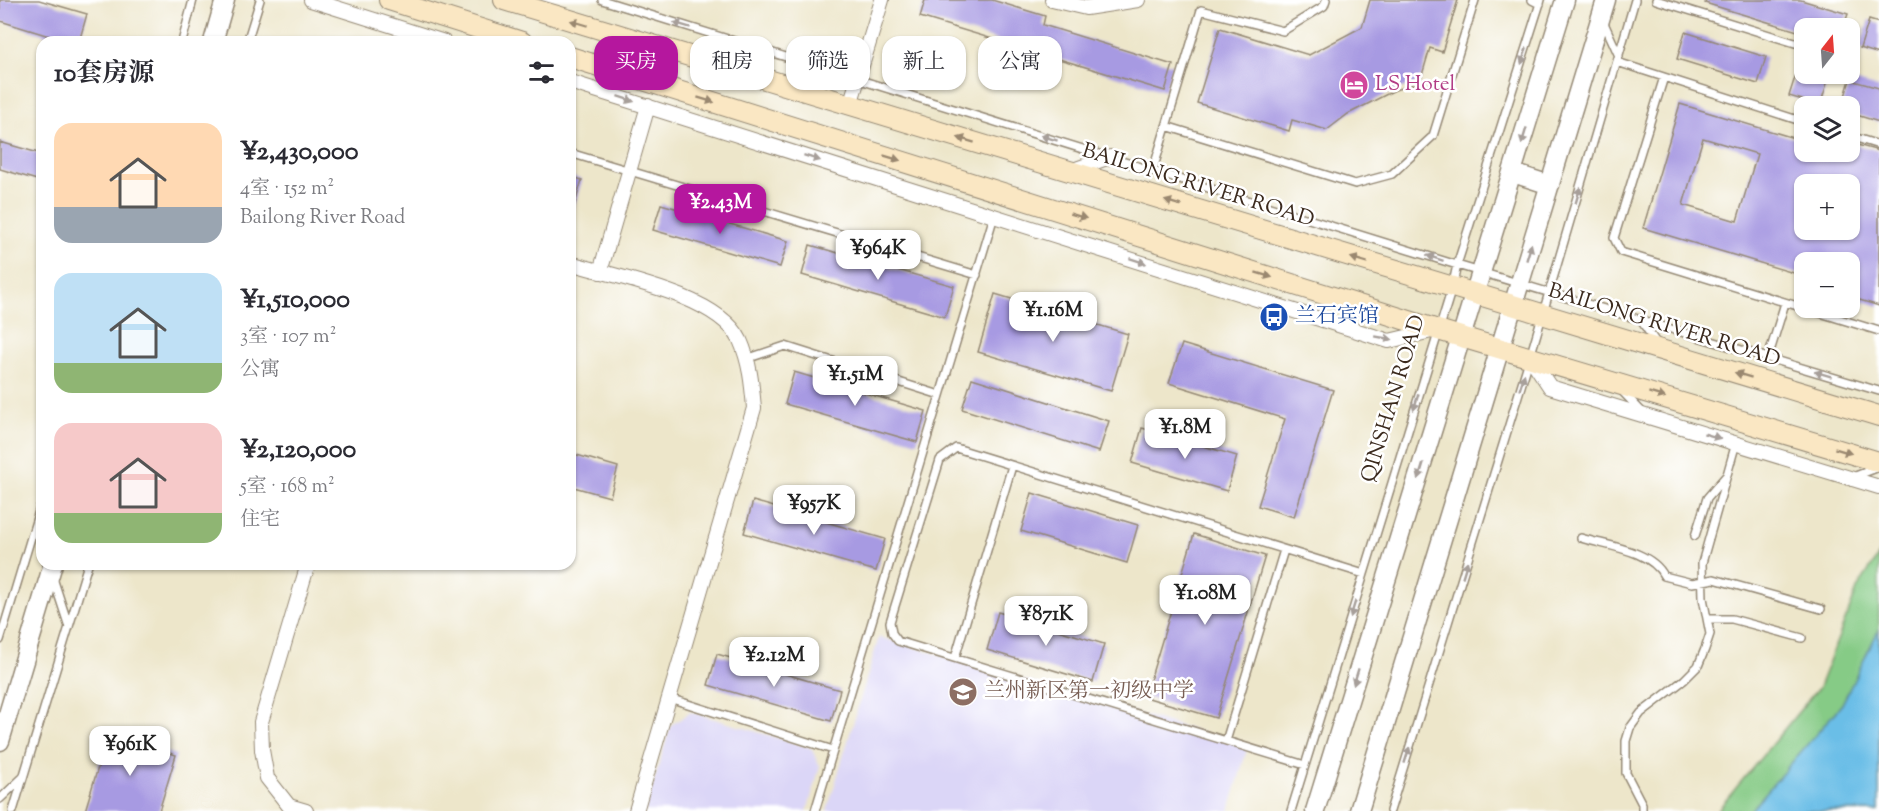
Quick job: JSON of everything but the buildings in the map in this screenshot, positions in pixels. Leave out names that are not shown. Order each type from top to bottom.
[{"type":"main road","points":[[389,0],[503,36]]},
{"type":"main road","name":"BAILONG RIVER ROAD","points":[[504,0],[1879,416]]},
{"type":"main road","points":[[576,59],[1438,330],[1879,462]]},
{"type":"street","points":[[215,36],[225,0]]},
{"type":"street","points":[[311,0],[425,36]]},
{"type":"street","points":[[870,40],[882,0]]},
{"type":"street","points":[[1052,0],[1086,8],[1138,0]]},
{"type":"street","points":[[1315,811],[1476,295],[1565,0]]},
{"type":"street","points":[[1359,811],[1604,8]]},
{"type":"street","points":[[576,84],[1389,341],[1438,330]]},
{"type":"street","points":[[850,105],[855,90]]},
{"type":"street","points":[[600,272],[648,106]]},
{"type":"street","points":[[1069,172],[1110,157]]},
{"type":"street","points":[[1513,173],[1550,185]]},
{"type":"street","points":[[576,265],[692,300],[722,317],[739,339],[750,371],[754,408],[636,811]]},
{"type":"street","points":[[1530,357],[1550,387],[1879,487]]},
{"type":"street","points":[[0,741],[51,570]]},
{"type":"street","points":[[306,570],[261,722],[262,750],[267,778],[289,806],[306,811]]},
{"type":"lane","points":[[184,36],[193,0]]},
{"type":"lane","points":[[249,36],[260,0]]},
{"type":"lane","name":"BAILONG RIVER ROAD","points":[[602,0],[786,57]]},
{"type":"lane","points":[[1153,170],[1201,10],[1283,32],[1324,6],[1326,0]]},
{"type":"lane","points":[[1166,126],[1355,184],[1392,174],[1433,136],[1475,0]]},
{"type":"lane","points":[[1532,0],[1541,2]]},
{"type":"lane","points":[[1390,811],[1530,357],[1635,0]]},
{"type":"lane","points":[[1656,0],[1794,42]]},
{"type":"lane","name":"QINSHAN ROAD","points":[[1291,811],[1452,288],[1457,265],[1541,2]]},
{"type":"lane","points":[[1604,8],[1618,59]]},
{"type":"lane","points":[[1618,59],[1664,77],[1794,119]]},
{"type":"lane","points":[[1664,77],[1614,238],[1621,252],[1879,331]]},
{"type":"lane","name":"BAILONG RIVER ROAD","points":[[870,83],[1457,265],[1879,392]]},
{"type":"lane","points":[[1860,139],[1879,146]]},
{"type":"lane","points":[[576,155],[977,275]]},
{"type":"lane","points":[[815,811],[994,216]]},
{"type":"lane","points":[[1768,358],[1785,303]]},
{"type":"lane","points":[[1640,319],[1661,351]]},
{"type":"lane","points":[[746,359],[785,346],[940,395]]},
{"type":"lane","points":[[1614,382],[1645,416]]},
{"type":"lane","points":[[1642,811],[1642,804],[1626,773],[1626,741],[1630,728],[1641,714],[1698,666],[1710,634],[1703,598],[1702,563],[1736,443]]},
{"type":"lane","points":[[1305,765],[898,640],[892,633],[890,622],[940,460],[956,448],[1364,574]]},
{"type":"lane","points":[[955,658],[1012,466]]},
{"type":"lane","points":[[1850,478],[1879,467]]},
{"type":"lane","points":[[1695,536],[1707,498],[1727,475]]},
{"type":"lane","points":[[0,639],[36,521]]},
{"type":"lane","points":[[1581,538],[1640,555],[1658,564],[1664,576],[1692,583],[1714,579],[1821,609]]},
{"type":"lane","points":[[1227,741],[1284,550]]},
{"type":"lane","points":[[53,570],[69,627]]},
{"type":"lane","points":[[13,811],[86,570]]},
{"type":"lane","points":[[1708,620],[1732,619],[1802,638]]},
{"type":"lane","points":[[669,698],[833,750]]},
{"type":"lane","points":[[0,799],[24,776]]},
{"type":"shaded area","name":"兰州新区第一初级中学","points":[[879,637],[1248,746],[1229,811],[827,811]]},
{"type":"shaded area","points":[[691,712],[811,748],[820,766],[807,811],[645,811],[671,725]]},
{"type":"green space","points":[[1879,555],[1879,811],[1717,811],[1819,687],[1858,587]]},
{"type":"water","points":[[1879,629],[1879,811],[1750,811],[1842,704]]},
{"type":"place","name":"LS Hotel","points":[[1354,85]]},
{"type":"place","name":"兰石宾馆","points":[[1274,317]]},
{"type":"place","name":"兰州新区第一初级中学","points":[[963,692]]}]
